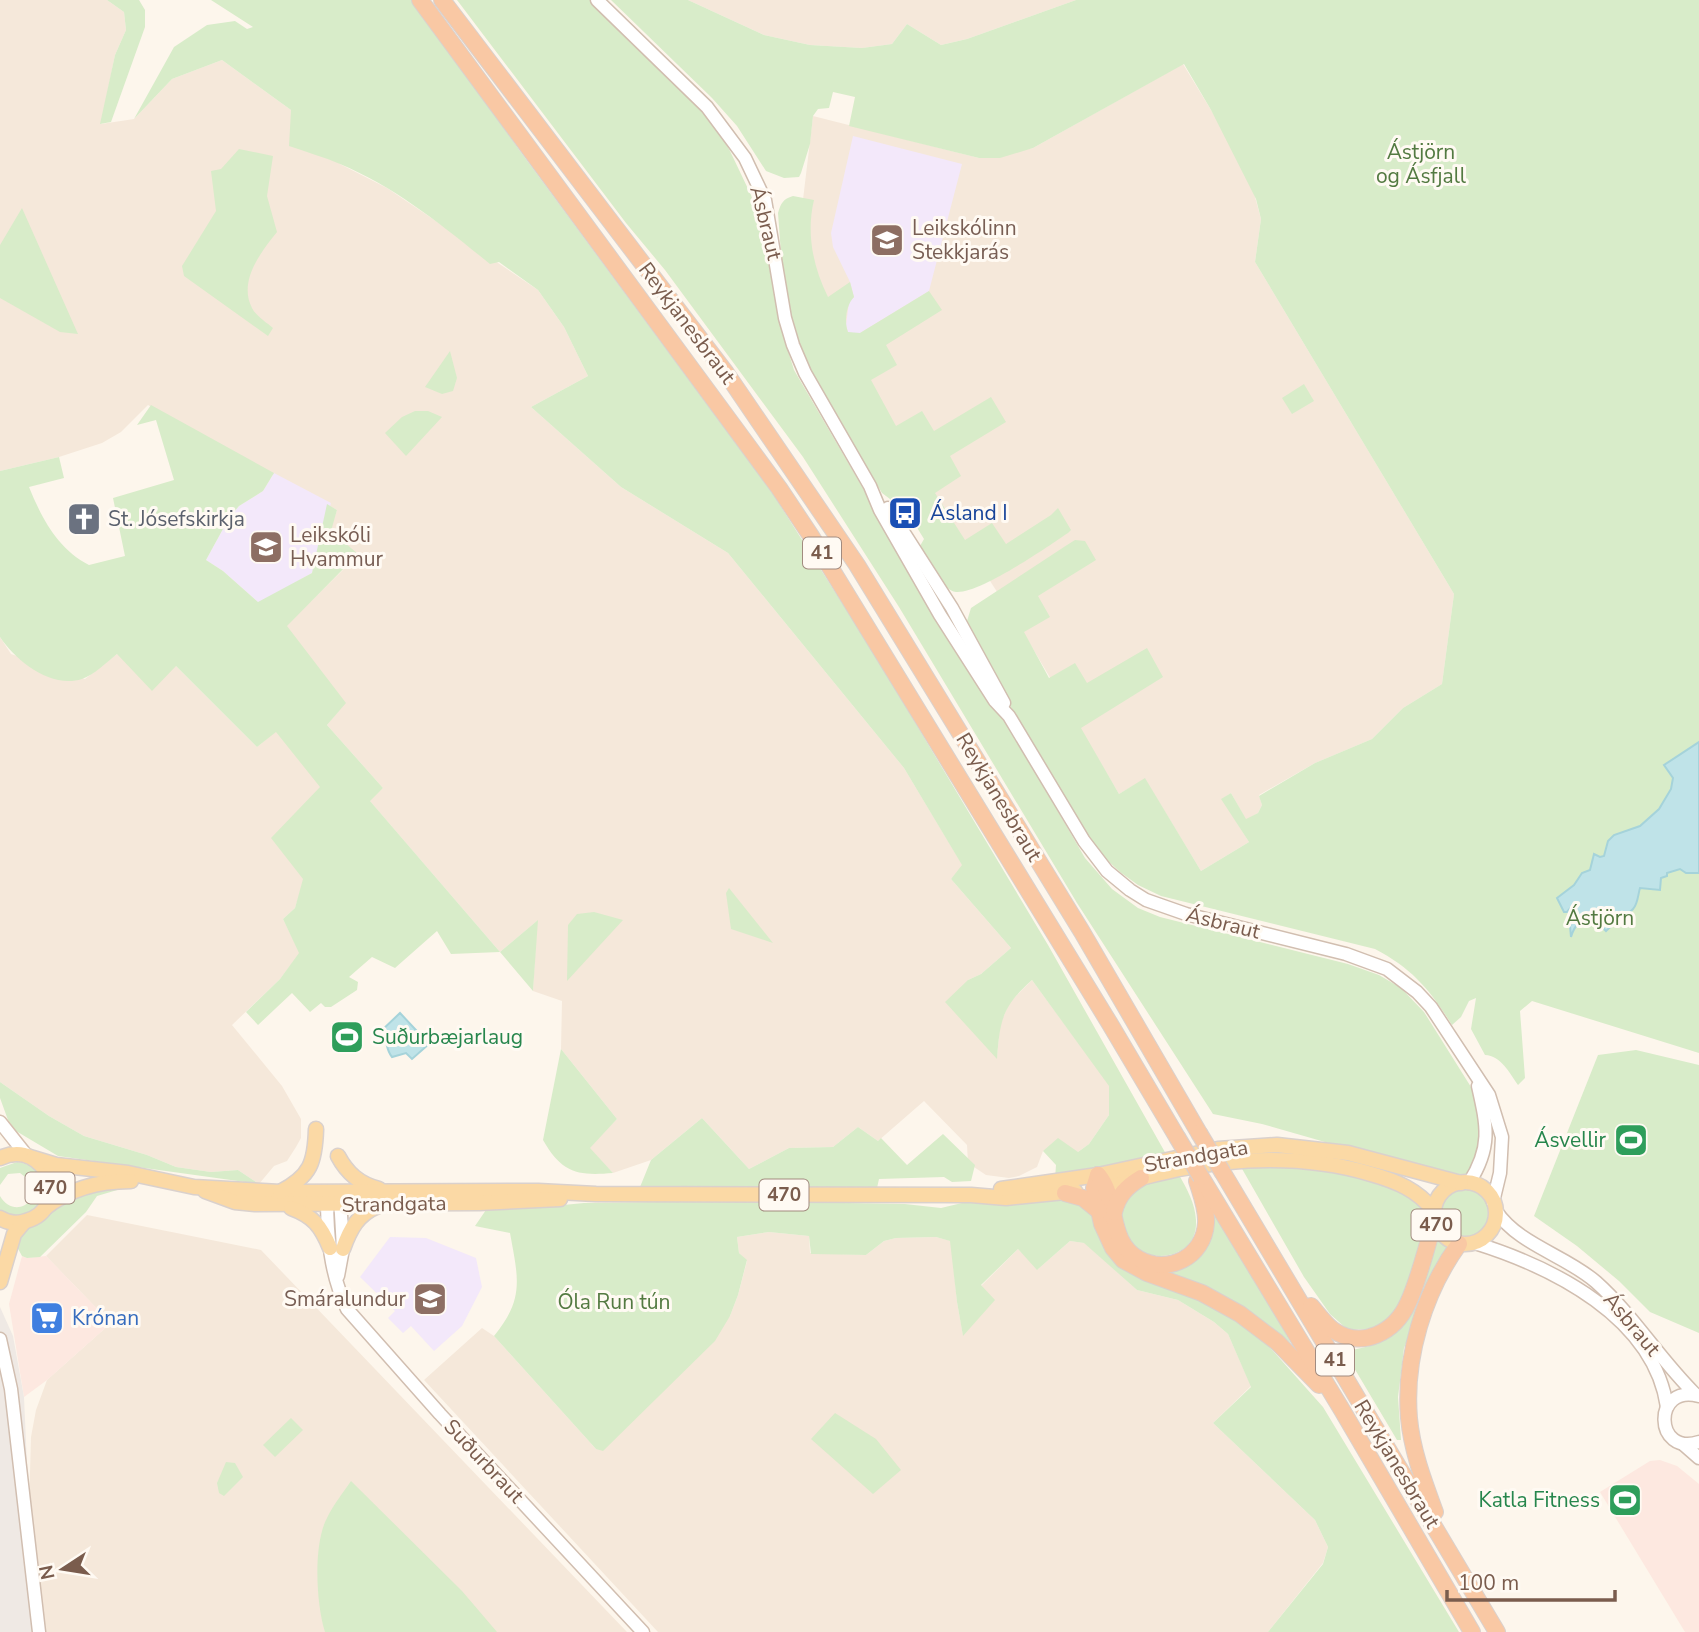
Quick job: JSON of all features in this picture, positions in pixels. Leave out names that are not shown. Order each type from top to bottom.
[{"type":"highway","name":"Reykjanesbraut","points":[[420,0],[746,443],[811,536],[1342,1410],[1472,1632]]},
{"type":"highway","name":"Reykjanesbraut","points":[[442,0],[726,373],[857,565],[1082,932],[1497,1632]]},
{"type":"highway","points":[[1106,1213],[1121,1194],[1141,1178]]},
{"type":"highway","points":[[1065,1193],[1083,1198],[1106,1213],[1121,1240],[1138,1258],[1158,1266],[1181,1261],[1197,1248],[1204,1234],[1206,1216],[1199,1178]]},
{"type":"highway","points":[[1100,1183],[1109,1241],[1124,1260],[1147,1273],[1202,1293],[1240,1314],[1277,1342],[1342,1410]]},
{"type":"highway","points":[[1282,1272],[1331,1328],[1348,1337],[1375,1336],[1392,1325],[1408,1303],[1434,1216]]},
{"type":"highway","points":[[1448,1548],[1414,1447],[1409,1418],[1409,1387],[1413,1352],[1428,1303],[1444,1266],[1467,1243]]},
{"type":"main road","points":[[316,1129],[315,1152],[310,1167],[281,1198],[314,1219],[336,1249],[359,1219],[390,1198]]},
{"type":"main road","name":"Strandgata","points":[[30,1157],[56,1165],[128,1173],[194,1187],[235,1202],[281,1198],[538,1201],[596,1194],[971,1195],[1006,1198],[1065,1193],[1218,1149],[1277,1145],[1348,1153],[1465,1183]]},
{"type":"main road","name":"470","points":[[0,1158],[17,1154],[30,1157],[42,1166],[51,1186],[45,1208],[32,1219],[14,1223],[0,1218]]},
{"type":"main road","points":[[338,1156],[361,1183],[390,1198]]},
{"type":"main road","name":"Strandgata","points":[[971,1195],[1141,1178],[1251,1159],[1326,1163],[1363,1171],[1399,1184],[1419,1195],[1434,1216]]},
{"type":"main road","name":"Strandgata","points":[[45,1208],[63,1195],[95,1184],[156,1179]]},
{"type":"main road","name":"470","points":[[1465,1183],[1484,1189],[1494,1207],[1495,1219],[1488,1234],[1467,1243],[1444,1236],[1434,1216],[1435,1203],[1445,1189],[1465,1183]]},
{"type":"main road","name":"470","points":[[0,1282],[14,1234],[24,1222]]},
{"type":"street","name":"Ásbraut","points":[[597,0],[707,107],[746,158],[765,200],[785,318],[793,345],[815,391],[870,486],[885,504],[952,608],[1003,698],[1009,716],[1084,841],[1107,871],[1146,900],[1186,914],[1370,961],[1387,969],[1417,992],[1431,1007],[1489,1095],[1502,1138],[1494,1207],[1510,1229],[1562,1258],[1594,1281],[1623,1309],[1667,1366],[1697,1396]]},
{"type":"street","name":"Ásbraut","points":[[1465,1183],[1485,1152],[1485,1117],[1475,1077]]},
{"type":"street","points":[[0,1122],[30,1157]]},
{"type":"street","name":"Suðurbraut","points":[[334,1199],[336,1283],[347,1309],[643,1632]]},
{"type":"street","name":"Ásbraut","points":[[1467,1243],[1516,1256],[1553,1273],[1610,1312],[1657,1370],[1665,1387],[1666,1430],[1682,1444]]},
{"type":"street","points":[[0,1339],[15,1415],[39,1632]]},
{"type":"street","points":[[1667,1407],[1678,1397],[1697,1396]]},
{"type":"street","points":[[1682,1444],[1699,1442]]},
{"type":"street","points":[[1682,1444],[1699,1458]]},
{"type":"shaded area","points":[[0,0],[107,0],[124,12],[126,30],[115,55],[101,124],[134,119],[172,79],[222,60],[291,110],[340,164],[387,188],[538,290],[564,327],[588,376],[531,407],[621,487],[728,553],[904,768],[963,866],[951,879],[1011,948],[981,974],[968,980],[997,1057],[1000,1024],[1010,1002],[1032,980],[1110,1086],[1109,1115],[1089,1144],[1078,1152],[1043,1151],[1037,1167],[1019,1176],[1009,1178],[986,1175],[968,1163],[967,1145],[924,1101],[878,1141],[858,1127],[833,1147],[789,1148],[749,1169],[702,1118],[651,1160],[613,1173],[589,1148],[617,1119],[561,1049],[562,1001],[533,991],[537,921],[500,952],[369,800],[383,788],[327,725],[345,703],[286,626],[358,555],[330,531],[337,510],[148,405],[121,432],[102,443],[59,457],[0,471]]},
{"type":"shaded area","points":[[688,0],[1076,0],[967,39],[941,45],[907,24],[892,44],[862,48],[810,45],[764,35]]},
{"type":"shaded area","points":[[1183,64],[1248,171],[1261,219],[1255,262],[1454,594],[1442,684],[1403,708],[1372,739],[1315,763],[1259,795],[1262,805],[1258,813],[1246,820],[1231,793],[1222,799],[1249,842],[1201,871],[1145,779],[1119,794],[1023,632],[828,330],[799,233],[813,116],[979,158],[1033,148]]},
{"type":"shaded area","name":"Leikskólinn Stekkjarás","points":[[853,136],[962,164],[929,291],[855,334],[848,332],[846,325],[849,302],[854,297],[850,282],[833,247],[831,233]]},
{"type":"shaded area","name":"Leikskóli Hvammur","points":[[274,473],[331,503],[312,573],[259,603],[223,571],[206,560],[229,518],[239,506],[263,491]]},
{"type":"shaded area","points":[[0,637],[11,654],[85,679],[117,654],[176,666],[257,747],[276,731],[321,787],[304,879],[295,908],[283,919],[300,953],[280,979],[232,1025],[282,1086],[301,1119],[301,1138],[287,1161],[274,1166],[259,1184],[238,1170],[211,1172],[176,1167],[147,1155],[84,1136],[49,1116],[0,1082]]},
{"type":"shaded area","points":[[87,1215],[261,1250],[627,1632],[45,1632],[29,1509],[31,1437],[36,1410],[47,1380],[111,1323],[46,1256]]},
{"type":"shaded area","points":[[769,1232],[809,1236],[810,1253],[866,1255],[884,1241],[896,1238],[936,1237],[951,1241],[963,1335],[981,1286],[1018,1249],[1038,1269],[1070,1241],[1085,1243],[1137,1290],[1178,1300],[1228,1334],[1251,1386],[1213,1423],[1315,1520],[1328,1547],[1323,1563],[1268,1632],[658,1632],[424,1380],[482,1328],[494,1336],[596,1449],[600,1449],[730,1316],[747,1261],[739,1253],[737,1237]]},
{"type":"shaded area","name":"Smáralundur","points":[[390,1237],[426,1238],[476,1258],[482,1287],[462,1326],[434,1351],[411,1326],[403,1333],[388,1318],[395,1311],[360,1277]]},
{"type":"shaded area","points":[[22,1256],[46,1256],[111,1323],[24,1397],[9,1304]]},
{"type":"shaded area","points":[[0,1307],[13,1336],[24,1397],[29,1509],[45,1632],[0,1632]]},
{"type":"shaded area","points":[[1660,1460],[1677,1466],[1699,1484],[1699,1632],[1685,1632],[1600,1492],[1650,1461]]},
{"type":"green space","points":[[107,0],[139,0],[145,10],[145,27],[111,122],[100,124],[115,55],[126,30],[124,12]]},
{"type":"green space","points":[[211,0],[413,0],[520,151],[773,494],[873,652],[1048,945],[1166,1154],[1055,1179],[1056,1165],[1043,1151],[1058,1138],[1078,1152],[1089,1144],[1109,1115],[1109,1086],[1032,980],[1014,998],[1004,1015],[997,1059],[945,1002],[968,980],[981,974],[1011,948],[951,879],[962,865],[904,768],[728,553],[621,487],[531,407],[588,376],[564,327],[538,290],[499,262],[490,264],[437,222],[381,184],[340,164],[289,146],[291,110],[222,60],[172,79],[134,119],[174,47],[207,25],[235,21],[247,29],[253,27]]},
{"type":"green space","points":[[457,0],[591,0],[717,129],[751,195],[764,238],[780,325],[794,370],[962,658],[1016,739],[1085,858],[1112,889],[1138,908],[1160,917],[1348,964],[1379,975],[1401,988],[1424,1012],[1471,1087],[1478,1103],[1483,1133],[1471,1173],[1463,1179],[1454,1179],[1262,1124],[1213,1114],[1077,903],[899,607],[803,457],[665,270],[626,223]]},
{"type":"green space","name":"Ástjörn og Ásfjall","points":[[611,0],[688,0],[764,35],[810,45],[862,48],[892,44],[907,24],[941,45],[967,39],[1076,0],[1699,0],[1699,1053],[1532,1001],[1520,1011],[1525,1078],[1518,1085],[1496,1058],[1485,1055],[1471,1029],[1476,998],[1469,1001],[1461,1017],[1452,1025],[1420,981],[1400,964],[1375,949],[1161,896],[1138,885],[1106,859],[1090,839],[1009,704],[968,629],[967,621],[971,608],[1075,540],[1085,541],[1096,560],[1038,596],[1050,617],[1024,632],[1049,678],[1075,663],[1087,683],[1147,648],[1163,677],[1081,728],[1119,794],[1145,778],[1201,871],[1249,842],[1221,799],[1231,793],[1246,819],[1258,813],[1262,805],[1259,796],[1315,763],[1372,739],[1403,708],[1442,684],[1454,594],[1255,262],[1261,219],[1256,199],[1211,110],[1184,64],[1033,148],[1000,158],[979,158],[849,126],[855,97],[833,92],[829,108],[818,109],[813,116],[810,144],[799,177],[784,178],[766,171],[737,126],[712,98]]},
{"type":"green space","points":[[239,149],[273,156],[267,196],[277,232],[253,267],[248,288],[252,308],[273,328],[268,336],[184,276],[182,266],[216,211],[211,171],[221,169]]},
{"type":"green space","points":[[793,196],[814,200],[812,250],[828,297],[850,282],[854,297],[846,314],[848,332],[860,333],[929,291],[942,310],[886,345],[897,365],[871,380],[896,426],[922,411],[934,431],[991,397],[1006,422],[950,456],[961,476],[935,493],[965,540],[992,523],[1006,544],[1058,508],[1071,530],[1068,533],[981,586],[956,592],[940,580],[920,546],[924,539],[900,500],[894,502],[882,493],[816,382],[794,332],[783,281],[778,213],[783,202]]},
{"type":"green space","points":[[22,208],[78,334],[60,332],[0,298],[0,245]]},
{"type":"green space","points":[[450,351],[457,378],[453,391],[442,394],[425,387]]},
{"type":"green space","points":[[1304,384],[1314,401],[1292,414],[1282,398]]},
{"type":"green space","points":[[151,405],[274,473],[263,491],[239,506],[229,518],[206,560],[223,571],[258,602],[312,573],[327,504],[337,510],[331,531],[358,554],[287,626],[346,703],[327,725],[383,788],[370,801],[500,952],[451,954],[437,931],[395,968],[372,957],[349,977],[358,982],[357,990],[331,1007],[325,1007],[321,1003],[310,1012],[292,993],[258,1025],[246,1012],[280,979],[299,953],[283,919],[295,908],[303,879],[271,838],[320,787],[276,732],[257,747],[176,666],[152,691],[117,654],[87,677],[70,681],[58,680],[35,671],[15,655],[0,637],[0,471],[59,457],[64,478],[29,487],[52,532],[68,551],[89,565],[125,556],[113,498],[174,480],[156,420],[137,425]]},
{"type":"green space","points":[[415,411],[428,411],[442,417],[406,456],[385,433],[402,417]]},
{"type":"green space","points":[[729,888],[773,943],[731,929],[726,893]]},
{"type":"green space","points":[[594,912],[623,920],[567,981],[568,925],[577,914]]},
{"type":"green space","points":[[538,920],[533,991],[500,952]]},
{"type":"green space","points":[[561,1049],[617,1119],[590,1148],[613,1173],[590,1174],[572,1170],[557,1160],[543,1140]]},
{"type":"green space","name":"Ásvellir","points":[[1636,1050],[1699,1065],[1699,1333],[1650,1312],[1619,1281],[1577,1246],[1534,1216],[1598,1055]]},
{"type":"green space","points":[[0,1082],[49,1116],[84,1136],[147,1155],[176,1167],[211,1172],[238,1170],[259,1184],[58,1156],[16,1131],[8,1120],[0,1098]]},
{"type":"green space","points":[[702,1118],[749,1169],[789,1148],[833,1147],[858,1127],[878,1141],[881,1138],[907,1165],[943,1134],[975,1165],[971,1181],[952,1182],[944,1177],[879,1179],[877,1188],[640,1187],[651,1160]]},
{"type":"green space","points":[[17,1162],[32,1167],[43,1181],[43,1202],[22,1219],[0,1213],[0,1196],[11,1206],[17,1207],[28,1203],[32,1198],[33,1183],[20,1173],[8,1174],[0,1185],[0,1168]]},
{"type":"green space","points":[[1292,1166],[1377,1181],[1408,1194],[1423,1207],[1426,1221],[1418,1257],[1394,1313],[1379,1326],[1347,1329],[1330,1314],[1304,1277],[1241,1167]]},
{"type":"green space","points":[[1179,1175],[1194,1208],[1194,1235],[1186,1247],[1162,1256],[1135,1248],[1126,1237],[1121,1222],[1125,1200],[1147,1182]]},
{"type":"green space","points":[[107,1187],[124,1188],[97,1196],[86,1212],[40,1257],[22,1256],[16,1245],[49,1207]]},
{"type":"green space","points":[[1464,1189],[1481,1196],[1488,1213],[1481,1230],[1464,1237],[1447,1230],[1440,1213],[1447,1196]]},
{"type":"green space","name":"Óla Run tún","points":[[1073,1199],[1089,1210],[1098,1231],[1191,1295],[1258,1334],[1323,1407],[1459,1632],[1268,1632],[1323,1564],[1328,1547],[1315,1520],[1213,1423],[1251,1387],[1228,1334],[1178,1300],[1137,1290],[1084,1243],[1070,1241],[1037,1270],[1018,1249],[981,1285],[995,1300],[963,1336],[950,1241],[936,1237],[896,1238],[884,1241],[866,1255],[811,1254],[809,1236],[769,1232],[737,1237],[739,1253],[747,1260],[730,1316],[715,1341],[603,1451],[596,1449],[494,1336],[504,1323],[515,1299],[517,1275],[513,1249],[510,1233],[475,1226],[488,1207],[522,1209],[584,1203],[729,1201],[905,1204],[941,1208],[962,1203]]},
{"type":"green space","points":[[1211,1204],[1291,1343],[1254,1314],[1179,1279],[1159,1273],[1183,1266]]},
{"type":"green space","points":[[1435,1237],[1448,1246],[1434,1273],[1404,1348],[1398,1397],[1401,1440],[1397,1440],[1347,1356],[1348,1351],[1370,1346],[1388,1336]]},
{"type":"green space","points":[[835,1413],[876,1439],[901,1470],[873,1494],[811,1439]]},
{"type":"green space","points":[[291,1418],[303,1430],[275,1457],[263,1445]]},
{"type":"green space","points":[[226,1462],[235,1463],[243,1477],[224,1496],[219,1493],[217,1483]]},
{"type":"green space","points":[[351,1481],[462,1591],[497,1632],[325,1632],[317,1574],[320,1543],[329,1513]]},
{"type":"water","name":"Ástjörn","points":[[1699,742],[1699,873],[1686,873],[1680,869],[1667,873],[1667,876],[1661,878],[1660,890],[1640,888],[1635,907],[1606,931],[1594,919],[1589,919],[1574,928],[1571,937],[1570,926],[1577,914],[1576,908],[1572,906],[1564,912],[1557,898],[1574,885],[1582,873],[1590,870],[1594,854],[1604,856],[1608,841],[1614,835],[1640,826],[1659,809],[1671,789],[1673,778],[1664,765]]},
{"type":"water","points":[[400,1013],[429,1044],[412,1059],[406,1053],[392,1057],[381,1031]]},
{"type":"place","name":"Leikskólinn Stekkjarás","points":[[887,240]]},
{"type":"place","name":"Ásland I","points":[[905,513]]},
{"type":"place","name":"St. Jósefskirkja","points":[[84,519]]},
{"type":"place","name":"Leikskóli Hvammur","points":[[266,547]]},
{"type":"place","name":"Suðurbæjarlaug","points":[[347,1037]]},
{"type":"place","name":"Ásvellir","points":[[1631,1140]]},
{"type":"place","name":"Smáralundur","points":[[430,1299]]},
{"type":"place","name":"Krónan","points":[[47,1318]]},
{"type":"place","name":"Katla Fitness","points":[[1625,1500]]}]
